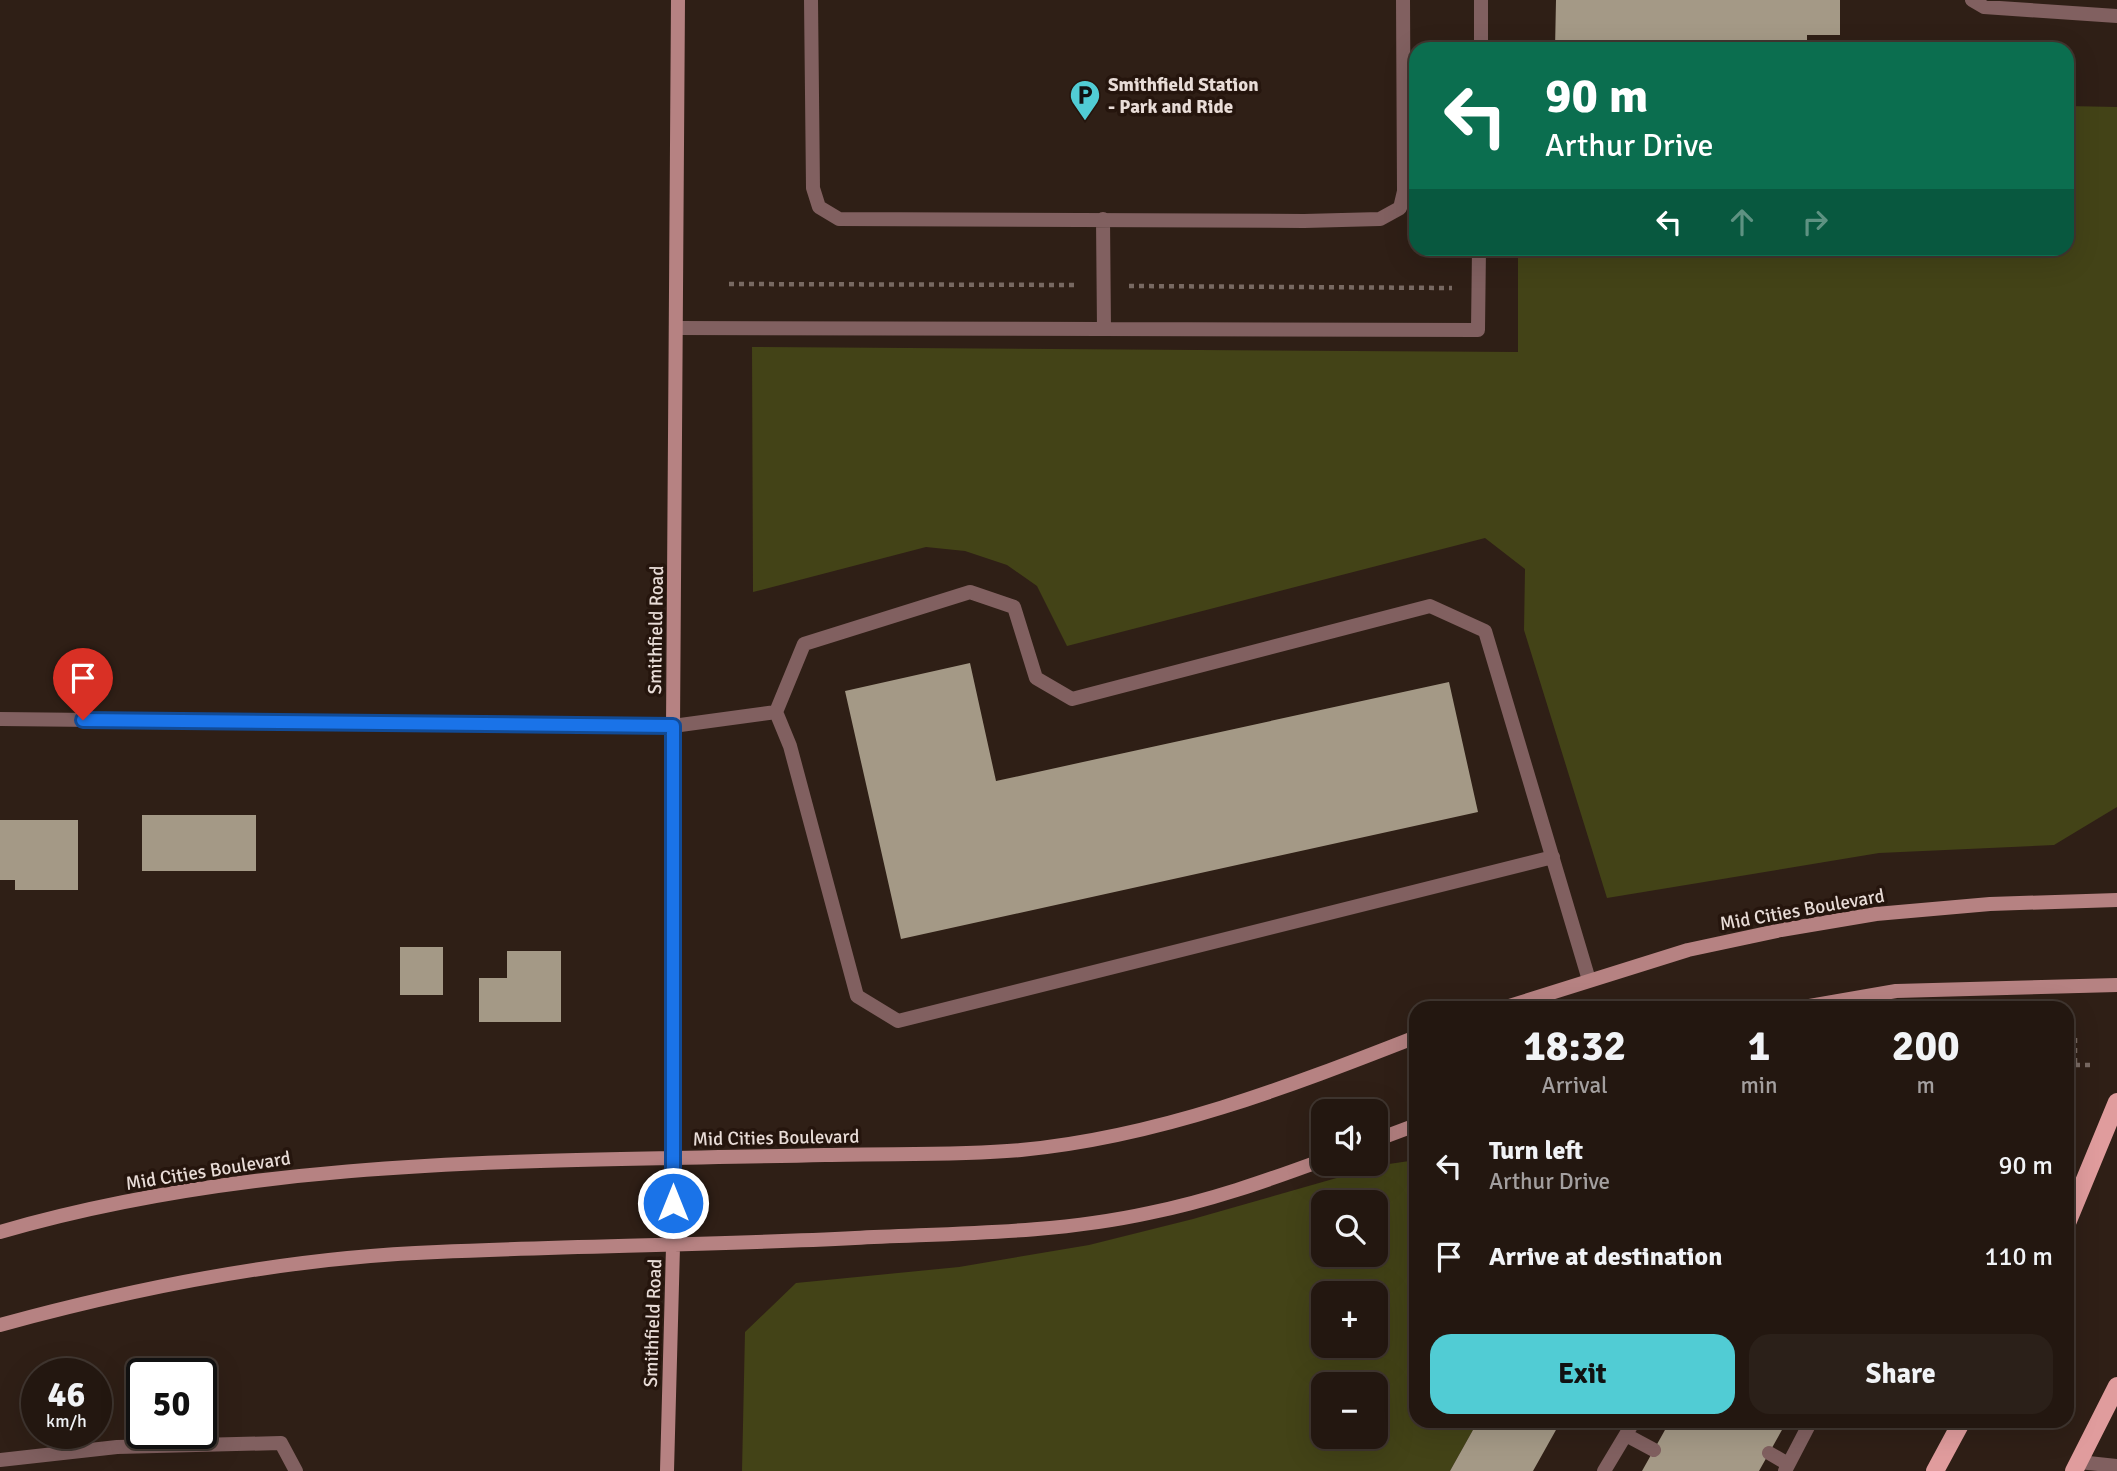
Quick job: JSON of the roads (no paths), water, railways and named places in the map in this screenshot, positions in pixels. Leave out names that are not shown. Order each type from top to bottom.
[{"type":"main road","name":"Smithfield Road","points":[[667,1471],[673,1247],[678,0]]},
{"type":"main road","name":"Mid Cities Boulevard","points":[[1525,1001],[1688,950],[1781,930],[1876,914],[1990,904],[2117,900]]},
{"type":"main road","points":[[1838,1001],[1896,991],[2117,985]]},
{"type":"main road","name":"Mid Cities Boulevard","points":[[0,1232],[62,1214],[239,1181],[399,1165],[1021,1150],[1124,1133],[1266,1096],[1409,1040]]},
{"type":"main road","points":[[2074,1206],[2117,1102]]},
{"type":"main road","points":[[1388,1136],[1409,1128]]},
{"type":"main road","points":[[0,1325],[85,1301],[312,1261],[434,1252],[673,1247],[1044,1229],[1148,1214],[1257,1185],[1311,1165]]},
{"type":"main road","points":[[2076,1467],[2117,1386]]},
{"type":"main road","points":[[1935,1471],[1958,1428]]},
{"type":"street","points":[[811,0],[813,188],[819,207],[839,219],[1352,221],[1380,219],[1400,208],[1405,191],[1403,0]]},
{"type":"street","points":[[1481,42],[1482,0]]},
{"type":"street","points":[[1972,0],[1984,7],[2117,16]]},
{"type":"street","points":[[1103,219],[1104,329]]},
{"type":"street","points":[[677,328],[1478,330],[1479,256]]},
{"type":"street","points":[[1553,857],[898,1021],[857,996],[790,746],[776,712],[804,644],[970,592],[1014,607],[1036,678],[1072,699],[1430,606],[1485,631],[1553,857],[1590,980]]},
{"type":"street","points":[[0,719],[673,726],[776,712]]},
{"type":"street","points":[[1604,1471],[1630,1428]]},
{"type":"street","points":[[1769,1453],[1786,1468],[1807,1428]]},
{"type":"street","points":[[1626,1435],[1654,1450]]},
{"type":"street","points":[[0,1460],[117,1447],[281,1443],[296,1471]]},
{"type":"street","points":[[2076,1467],[2117,1466]]},
{"type":"place","name":"Smithfield Station - Park and Ride","points":[[1085,122]]}]
